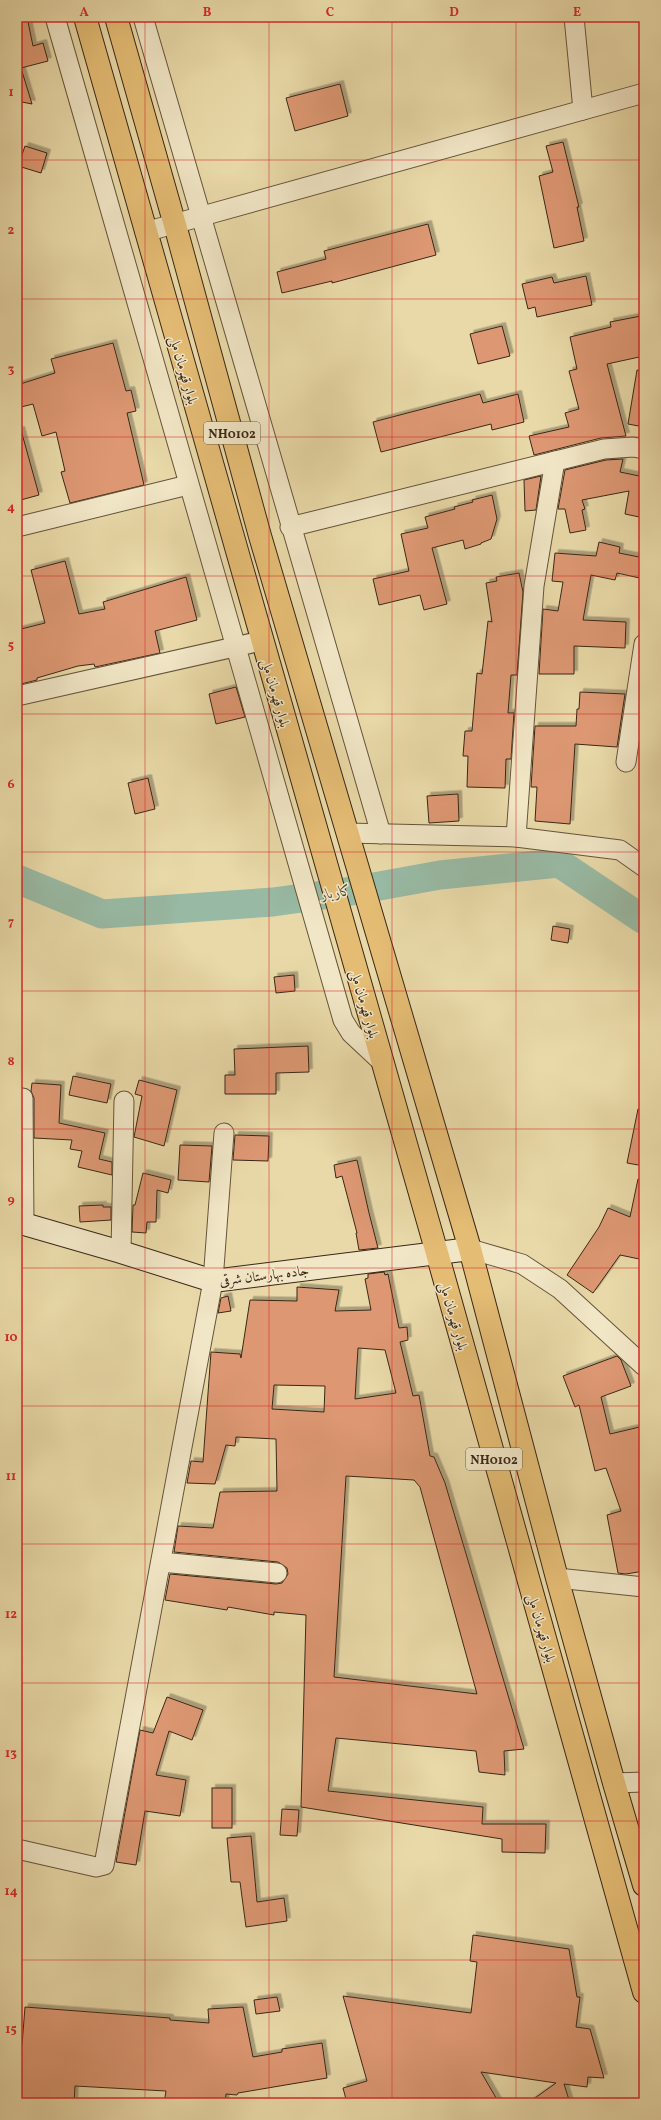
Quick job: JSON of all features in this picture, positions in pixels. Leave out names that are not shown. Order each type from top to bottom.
[{"type":"highway","name":"بلوار قهرمان ملی","points":[[84,17],[437,1254],[644,1992]]},
{"type":"highway","name":"بلوار قهرمان ملی","points":[[116,17],[175,225],[260,536],[470,1249],[557,1578],[644,1885]]},
{"type":"street","points":[[55,17],[188,485],[343,1020],[351,1033],[382,1062]]},
{"type":"street","points":[[143,17],[290,527],[381,834]]},
{"type":"street","points":[[574,17],[583,110]]},
{"type":"street","points":[[145,232],[175,225],[644,93]]},
{"type":"street","points":[[290,527],[604,449],[633,447],[644,449]]},
{"type":"street","points":[[516,837],[534,586],[555,461]]},
{"type":"street","points":[[17,527],[188,485]]},
{"type":"street","points":[[17,696],[261,641]]},
{"type":"street","points":[[626,762],[644,644]]},
{"type":"street","points":[[349,841],[381,834],[516,837],[620,850],[644,867]]},
{"type":"street","points":[[20,1223],[23,1098]]},
{"type":"street","points":[[120,1252],[124,1101]]},
{"type":"street","points":[[17,1849],[96,1867],[104,1865],[213,1281],[224,1133]]},
{"type":"street","name":"جاده بهارستان شرقی","points":[[20,1223],[213,1281],[470,1249]]},
{"type":"street","points":[[470,1249],[522,1264],[560,1289],[644,1366]]},
{"type":"street","points":[[161,1562],[277,1573]]},
{"type":"street","points":[[557,1578],[644,1587]]},
{"type":"street","points":[[614,1783],[644,1782]]},
{"type":"building","points":[[17,17],[27,17],[33,46],[43,43],[48,61],[21,68],[32,104],[17,101]]},
{"type":"building","points":[[340,84],[348,116],[295,131],[286,98]]},
{"type":"building","points":[[563,142],[579,207],[577,207],[584,241],[554,248],[539,176],[553,172],[546,146]]},
{"type":"building","points":[[25,146],[47,153],[41,173],[18,166]]},
{"type":"building","points":[[428,224],[436,255],[332,283],[332,281],[282,293],[277,272],[326,259],[324,251]]},
{"type":"building","points":[[586,276],[592,305],[537,317],[535,307],[528,309],[522,284],[552,277],[554,283]]},
{"type":"building","points":[[641,316],[644,331],[644,356],[607,364],[626,436],[601,438],[534,455],[529,436],[569,427],[565,413],[579,409],[569,371],[577,369],[570,337],[611,327],[610,322]]},
{"type":"building","points":[[502,326],[510,356],[478,364],[470,334]]},
{"type":"building","points":[[113,343],[126,391],[131,390],[136,411],[127,413],[144,485],[70,503],[61,472],[65,471],[56,432],[42,436],[33,404],[17,408],[17,385],[55,373],[51,359]]},
{"type":"building","points":[[637,370],[644,371],[644,427],[628,424]]},
{"type":"building","points":[[480,394],[483,403],[518,394],[524,422],[492,430],[491,424],[381,452],[373,422]]},
{"type":"building","points":[[21,430],[39,495],[17,501],[17,431]]},
{"type":"building","points":[[623,459],[620,472],[644,477],[644,518],[625,514],[629,491],[582,500],[585,509],[582,510],[586,530],[570,533],[565,509],[558,509],[565,470],[606,460]]},
{"type":"building","points":[[541,476],[536,510],[525,511],[524,480]]},
{"type":"building","points":[[492,495],[497,519],[491,539],[465,549],[463,540],[432,548],[447,604],[424,610],[420,595],[379,605],[373,579],[409,571],[401,534],[428,528],[425,517],[455,509],[454,507],[473,502],[472,500]]},
{"type":"building","points":[[599,542],[620,547],[619,553],[644,558],[644,579],[617,573],[615,580],[591,575],[583,620],[626,622],[625,648],[574,646],[574,674],[539,674],[543,609],[558,611],[563,582],[552,581],[555,553],[596,556]]},
{"type":"building","points":[[65,561],[79,614],[105,609],[103,602],[186,577],[197,620],[155,631],[160,653],[95,667],[94,664],[78,666],[17,685],[17,630],[45,623],[31,570]]},
{"type":"building","points":[[519,573],[523,592],[517,675],[511,675],[508,713],[514,713],[511,759],[506,759],[505,788],[467,787],[468,756],[463,756],[465,731],[472,731],[477,673],[482,674],[488,621],[492,622],[486,583],[497,581],[496,577]]},
{"type":"building","points":[[236,687],[245,717],[216,724],[209,694]]},
{"type":"building","points":[[580,692],[625,694],[617,747],[575,744],[570,824],[535,821],[537,787],[531,787],[535,726],[576,726]]},
{"type":"building","points":[[644,717],[644,748],[639,748]]},
{"type":"building","points":[[148,778],[155,809],[135,814],[128,783]]},
{"type":"building","points":[[458,794],[459,821],[429,823],[427,796]]},
{"type":"building","points":[[553,926],[570,929],[568,943],[551,940]]},
{"type":"building","points":[[294,975],[295,991],[276,993],[274,977]]},
{"type":"building","points":[[308,1046],[309,1072],[276,1073],[276,1094],[225,1094],[225,1075],[235,1075],[234,1049]]},
{"type":"building","points":[[73,1076],[111,1084],[107,1103],[69,1095]]},
{"type":"building","points":[[139,1080],[177,1090],[164,1146],[134,1137],[142,1096],[135,1094]]},
{"type":"building","points":[[32,1083],[61,1085],[59,1123],[105,1133],[99,1159],[112,1162],[112,1175],[78,1167],[82,1151],[70,1149],[72,1140],[34,1138],[34,1098],[31,1091]]},
{"type":"building","points":[[638,1109],[644,1110],[644,1166],[627,1163]]},
{"type":"building","points":[[235,1135],[269,1136],[268,1161],[233,1160]]},
{"type":"building","points":[[180,1145],[212,1146],[209,1182],[178,1180]]},
{"type":"building","points":[[357,1160],[378,1248],[359,1250],[357,1233],[342,1176],[336,1178],[334,1165]]},
{"type":"building","points":[[143,1173],[171,1180],[168,1193],[157,1190],[156,1222],[147,1222],[146,1233],[132,1232],[133,1205],[135,1205]]},
{"type":"building","points":[[638,1179],[644,1180],[644,1260],[620,1255],[593,1293],[567,1275],[599,1227],[608,1208],[630,1217]]},
{"type":"building","points":[[103,1205],[103,1207],[111,1207],[111,1220],[80,1222],[79,1206]]},
{"type":"building","points":[[384,1272],[385,1275],[388,1274],[399,1328],[407,1327],[408,1340],[400,1342],[413,1396],[419,1395],[430,1456],[434,1457],[445,1483],[524,1749],[504,1751],[505,1775],[479,1772],[476,1751],[336,1738],[328,1791],[483,1807],[482,1824],[546,1824],[545,1853],[502,1852],[502,1839],[301,1807],[306,1615],[274,1612],[274,1615],[228,1607],[227,1610],[165,1600],[170,1574],[276,1584],[282,1583],[288,1574],[287,1568],[278,1562],[174,1552],[178,1526],[213,1528],[220,1492],[277,1491],[276,1439],[236,1437],[235,1446],[226,1445],[215,1484],[187,1483],[191,1461],[203,1462],[211,1352],[240,1354],[241,1358],[250,1300],[297,1301],[297,1287],[339,1290],[335,1311],[371,1310],[365,1279],[368,1278],[368,1274]],"holes":[[[358,1348],[385,1350],[396,1393],[355,1399]],[[274,1385],[325,1386],[324,1412],[272,1409]],[[346,1476],[414,1480],[420,1487],[477,1694],[334,1677]]]},
{"type":"building","points":[[228,1296],[231,1311],[218,1313],[221,1298]]},
{"type":"building","points":[[617,1356],[621,1360],[631,1386],[601,1397],[610,1434],[644,1426],[644,1571],[626,1574],[618,1573],[607,1515],[621,1511],[606,1468],[595,1471],[579,1405],[575,1407],[563,1376]]},
{"type":"building","points":[[167,1697],[203,1710],[192,1740],[169,1731],[156,1775],[186,1780],[180,1816],[145,1811],[136,1865],[116,1862],[140,1730],[153,1733]]},
{"type":"building","points":[[212,1788],[232,1788],[232,1828],[212,1828]]},
{"type":"building","points":[[282,1809],[299,1810],[297,1836],[280,1835]]},
{"type":"building","points":[[251,1836],[257,1902],[284,1898],[287,1921],[246,1927],[240,1882],[231,1882],[227,1838]]},
{"type":"building","points":[[473,1935],[569,1949],[577,1997],[580,1997],[576,2027],[590,2029],[604,2078],[588,2077],[587,2087],[564,2084],[570,2103],[528,2103],[556,2083],[481,2072],[499,2103],[347,2103],[343,2088],[367,2081],[343,1996],[471,2013],[477,1962],[470,1961]]},
{"type":"building","points":[[277,1997],[280,2011],[256,2014],[254,2000]]},
{"type":"building","points":[[25,2007],[170,2018],[170,2020],[209,2023],[208,2009],[243,2007],[253,2057],[282,2052],[282,2049],[322,2043],[327,2078],[238,2093],[237,2095],[226,2094],[225,2103],[164,2103],[166,2091],[75,2086],[74,2103],[17,2103],[17,2045],[22,2045]]},
{"type":"waterway","name":"کاربار","points":[[17,879],[102,914],[273,902],[352,891],[440,875],[559,863],[644,920]]}]
